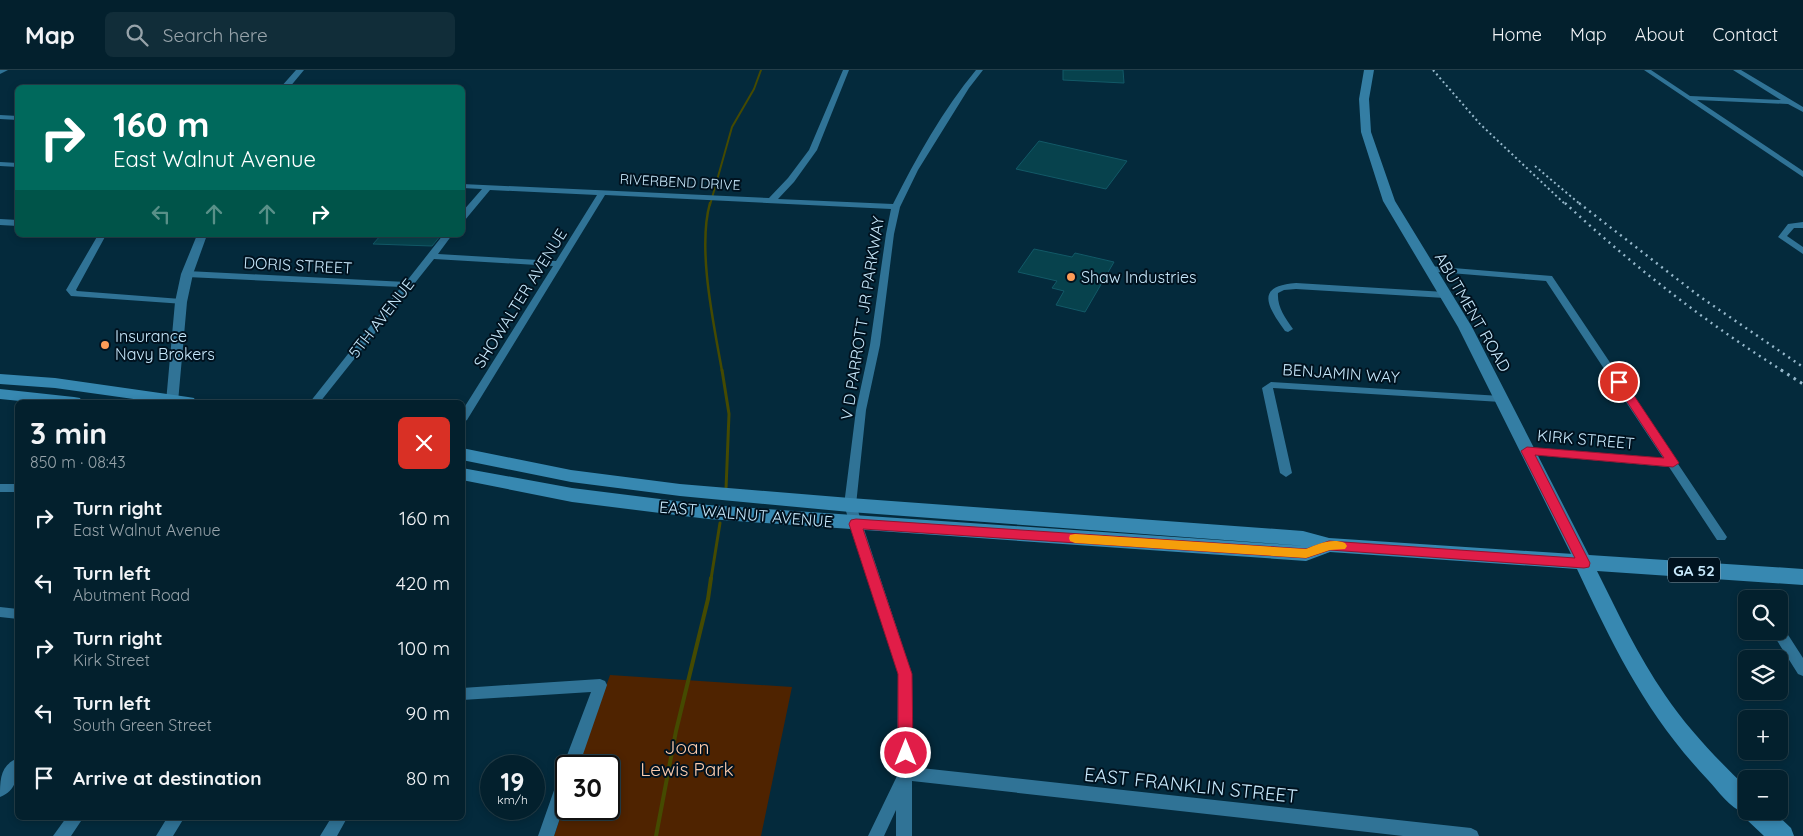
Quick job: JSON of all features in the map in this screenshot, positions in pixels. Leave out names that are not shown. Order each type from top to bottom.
[{"type":"main road","name":"ABUTMENT ROAD","points":[[1369,70],[1364,99],[1366,132],[1389,201],[1465,327],[1584,563]]},
{"type":"main road","points":[[0,379],[55,383],[166,400]]},
{"type":"main road","points":[[0,394],[56,400]]},
{"type":"main road","name":"EAST WALNUT AVENUE","points":[[465,455],[598,479],[680,490],[850,505],[1303,538],[1329,545],[1803,577]]},
{"type":"main road","name":"EAST WALNUT AVENUE","points":[[465,475],[631,504],[708,512],[856,524],[1306,554],[1329,545]]},
{"type":"main road","points":[[1584,563],[1631,659],[1661,706],[1692,747],[1738,795]]},
{"type":"main road","points":[[1764,820],[1781,836]]},
{"type":"street","points":[[0,72],[5,70]]},
{"type":"street","points":[[287,85],[300,70]]},
{"type":"street","points":[[772,200],[813,150],[846,70]]},
{"type":"street","name":"V D PARROTT JR PARKWAY","points":[[850,505],[861,410],[875,345],[890,234],[896,207],[914,170],[966,87],[980,70]]},
{"type":"street","points":[[1647,70],[1803,175]]},
{"type":"street","points":[[1736,70],[1803,110]]},
{"type":"street","points":[[1690,98],[1789,102]]},
{"type":"street","points":[[0,117],[15,118]]},
{"type":"street","points":[[0,164],[15,165]]},
{"type":"street","name":"RIVERBEND DRIVE","points":[[465,186],[896,207]]},
{"type":"street","points":[[465,214],[488,187]]},
{"type":"street","name":"SHOWALTER AVENUE","points":[[465,415],[603,192]]},
{"type":"street","points":[[0,222],[15,223]]},
{"type":"street","points":[[1803,225],[1791,226],[1782,237],[1803,251]]},
{"type":"street","points":[[101,237],[71,290],[74,294],[181,302]]},
{"type":"street","points":[[172,400],[181,302],[187,274],[201,237]]},
{"type":"street","name":"5TH AVENUE","points":[[317,400],[446,237]]},
{"type":"street","points":[[430,256],[559,264]]},
{"type":"street","points":[[1429,269],[1548,278],[1557,288],[1721,537]]},
{"type":"street","name":"DORIS STREET","points":[[187,274],[407,285]]},
{"type":"street","points":[[1288,329],[1279,317],[1273,295],[1274,292],[1282,287],[1296,286],[1445,294]]},
{"type":"street","name":"BENJAMIN WAY","points":[[1286,473],[1267,388],[1271,385],[1502,400]]},
{"type":"street","name":"KIRK STREET","points":[[1527,451],[1673,463]]},
{"type":"street","points":[[0,488],[15,488]]},
{"type":"street","points":[[850,505],[905,674],[906,773],[904,836]]},
{"type":"street","points":[[0,612],[15,614]]},
{"type":"street","points":[[1784,640],[1803,670]]},
{"type":"street","points":[[465,694],[600,685],[575,755]]},
{"type":"street","points":[[0,788],[15,770]]},
{"type":"street","points":[[876,836],[906,773]]},
{"type":"street","name":"EAST FRANKLIN STREET","points":[[906,773],[1471,836]]},
{"type":"street","points":[[546,836],[555,810]]},
{"type":"street","points":[[61,836],[73,820]]},
{"type":"street","points":[[164,836],[175,820]]},
{"type":"street","points":[[328,836],[338,820]]},
{"type":"green space","name":"Joan Lewis Park","points":[[610,675],[792,687],[761,836],[554,836],[559,820],[620,820],[620,755],[582,755]]},
{"type":"building","points":[[1063,70],[1123,70],[1124,83],[1063,80]]},
{"type":"building","points":[[1039,141],[1127,161],[1106,189],[1016,169]]},
{"type":"building","points":[[379,237],[439,237],[432,246],[373,244]]},
{"type":"building","name":"Shaw Industries","points":[[1034,249],[1072,257],[1075,253],[1114,262],[1085,312],[1056,305],[1064,291],[1052,288],[1057,281],[1018,272]]},
{"type":"waterway","points":[[710,205],[732,127],[754,89],[761,70]]},
{"type":"waterway","points":[[710,203],[706,222],[706,264],[711,310],[722,371]]},
{"type":"waterway","points":[[722,370],[729,414],[726,489]]},
{"type":"waterway","points":[[711,579],[720,523]]},
{"type":"waterway","points":[[656,836],[676,731],[708,599],[711,578]]},
{"type":"railway","points":[[1433,70],[1480,124],[1566,205]]},
{"type":"railway","points":[[1535,166],[1581,205]]},
{"type":"railway","points":[[1565,203],[1670,292],[1726,333],[1783,371]]},
{"type":"railway","points":[[1579,203],[1699,296],[1803,367]]},
{"type":"railway","points":[[1781,370],[1803,384]]},
{"type":"slow traffic","points":[[1075,538],[1306,554],[1329,545],[1341,546]]},
{"type":"place","name":"Shaw Industries","points":[[1071,277]]},
{"type":"place","name":"Insurance Navy Brokers","points":[[105,345]]},
{"type":"route","points":[[906,753],[905,674],[856,524],[1306,554],[1329,545],[1584,563],[1527,451],[1673,463],[1619,382]]}]
